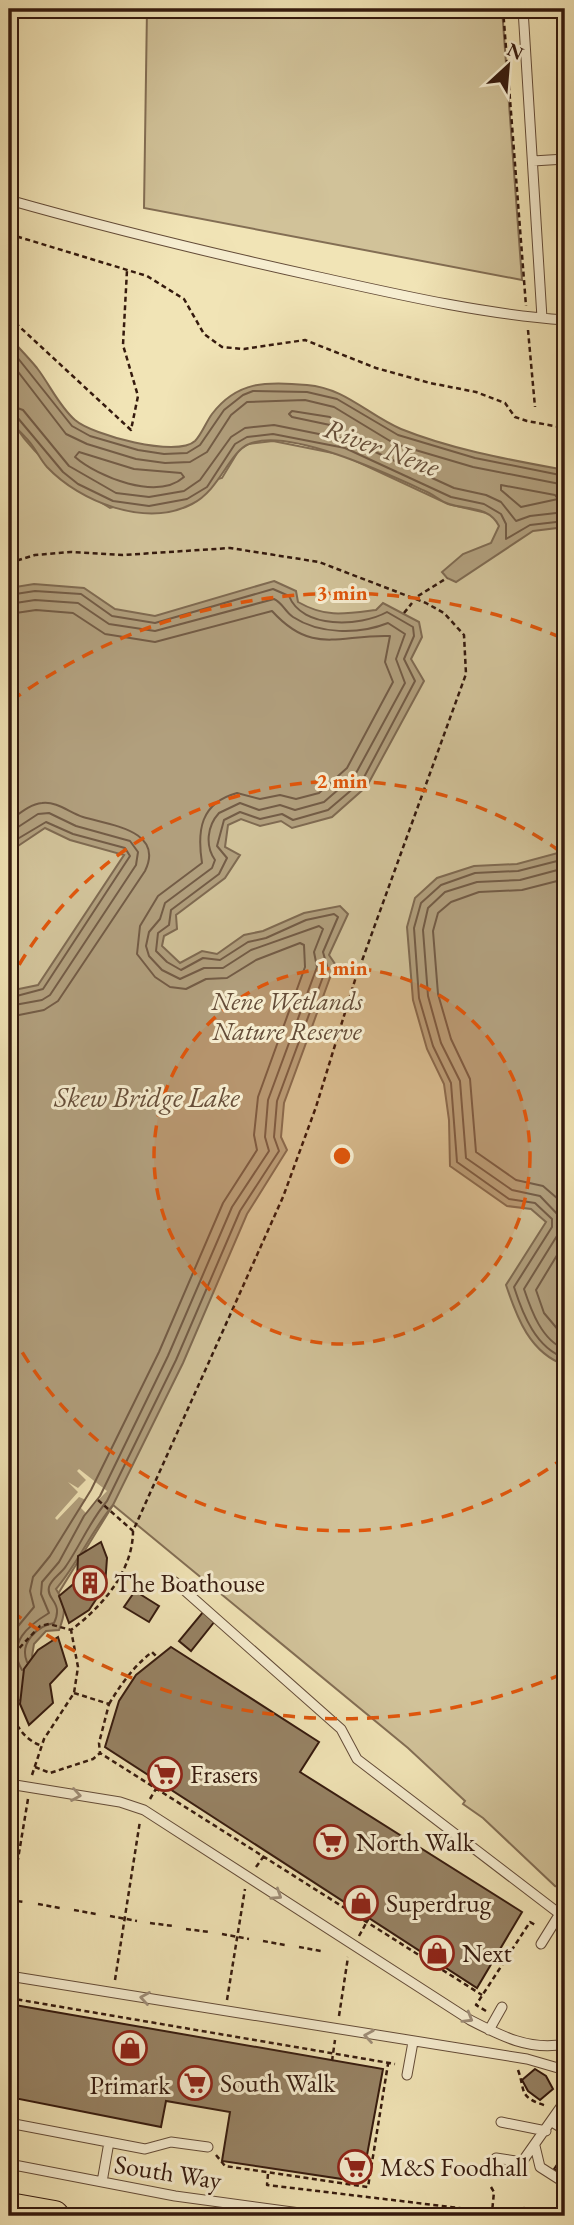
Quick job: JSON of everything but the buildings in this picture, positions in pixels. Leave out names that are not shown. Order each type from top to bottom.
[{"type":"highway","points":[[9,2208],[54,2216]]},
{"type":"lane","points":[[523,9],[542,318]]},
{"type":"lane","points":[[533,161],[565,159]]},
{"type":"lane","points":[[9,200],[229,258],[432,301],[565,320]]},
{"type":"lane","points":[[175,1582],[341,1729],[357,1759],[562,1917],[541,1944]]},
{"type":"lane","points":[[9,1784],[120,1802],[144,1810],[489,2030],[520,2043],[545,2047],[565,2044]]},
{"type":"lane","points":[[9,1976],[547,2063],[565,2070]]},
{"type":"lane","points":[[489,2030],[502,2007]]},
{"type":"lane","points":[[407,2075],[412,2042]]},
{"type":"lane","points":[[496,2158],[522,2162],[565,2101]]},
{"type":"lane","points":[[501,2122],[546,2131]]},
{"type":"lane","points":[[552,2122],[565,2130]]},
{"type":"lane","points":[[9,2123],[145,2149],[172,2141],[208,2147]]},
{"type":"lane","points":[[102,2182],[109,2142]]},
{"type":"lane","points":[[535,2146],[540,2167],[565,2183]]},
{"type":"lane","name":"South Way","points":[[9,2164],[102,2182],[322,2216]]},
{"type":"path","points":[[503,9],[534,407]]},
{"type":"path","points":[[9,234],[147,276],[184,299],[204,334],[222,347],[244,349],[305,340],[376,368],[505,402],[515,417],[527,422],[565,428]]},
{"type":"path","points":[[9,317],[131,430],[138,396],[123,345],[127,268]]},
{"type":"path","points":[[9,563],[35,555],[71,552],[123,555],[230,548],[319,562],[400,592],[444,613],[464,635],[466,674],[360,967],[316,1107],[283,1197],[133,1531],[133,1547],[109,1596],[71,1630]]},
{"type":"path","points":[[418,596],[447,579]]},
{"type":"path","points":[[404,613],[412,603]]},
{"type":"path","points":[[98,1500],[133,1531]]},
{"type":"path","points":[[9,1659],[40,1626],[49,1624],[71,1630]]},
{"type":"path","points":[[9,1913],[35,1767],[42,1746],[74,1693],[78,1667],[71,1630]]},
{"type":"path","points":[[100,1753],[99,1743],[109,1704],[121,1684],[142,1660],[152,1651],[157,1657]]},
{"type":"path","points":[[74,1693],[109,1704]]},
{"type":"path","points":[[9,1710],[21,1733],[30,1742],[42,1746]]},
{"type":"path","points":[[35,1767],[50,1773],[93,1759],[100,1753]]},
{"type":"path","points":[[100,1753],[482,1995]]},
{"type":"path","points":[[109,2016],[144,1810],[157,1787]]},
{"type":"path","points":[[222,2035],[236,1937],[249,1877],[264,1856]]},
{"type":"path","points":[[10,1900],[24,1902]]},
{"type":"path","points":[[38,1904],[60,1908]]},
{"type":"path","points":[[74,1910],[96,1914]]},
{"type":"path","points":[[110,1916],[137,1921]]},
{"type":"path","points":[[489,2013],[476,2005],[530,1922],[537,1926],[542,1917]]},
{"type":"path","points":[[357,1938],[369,1918]]},
{"type":"path","points":[[150,1923],[173,1926]]},
{"type":"path","points":[[186,1929],[209,1932]]},
{"type":"path","points":[[222,1934],[249,1939]]},
{"type":"path","points":[[262,1941],[285,1945]]},
{"type":"path","points":[[299,1947],[321,1951]]},
{"type":"path","points":[[332,2061],[350,1951]]},
{"type":"path","points":[[9,1998],[388,2064],[368,2187],[225,2166],[208,2147]]},
{"type":"path","points":[[515,2070],[520,2071],[521,2088],[526,2095],[550,2107]]},
{"type":"path","points":[[268,2174],[267,2185],[501,2213]]},
{"type":"path","points":[[491,2187],[494,2192],[492,2212]]},
{"type":"path","points":[[523,2216],[525,2207]]},
{"type":"green space","points":[[147,9],[502,9],[522,280],[144,208]]},
{"type":"green space","name":"Nene Wetlands Nature Reserve","points":[[9,415],[28,442],[53,467],[81,490],[110,508],[222,478],[239,450],[248,444],[273,441],[343,455],[448,504],[550,528],[565,527],[565,1889],[555,1886],[483,1818],[463,1804],[465,1801],[408,1748],[113,1505],[9,1673]]},
{"type":"water","name":"River Nene","points":[[9,337],[37,368],[69,414],[84,426],[98,432],[154,446],[185,446],[195,441],[222,403],[242,389],[279,383],[321,387],[345,397],[401,429],[441,443],[565,470],[565,527],[533,531],[456,582],[442,572],[463,554],[491,543],[499,526],[490,515],[446,503],[408,483],[338,455],[288,442],[266,440],[242,448],[210,490],[192,504],[174,511],[155,513],[115,508],[77,491],[61,480],[16,428],[7,399]]},
{"type":"water","name":"Skew Bridge Lake","points":[[274,581],[296,591],[298,602],[318,611],[355,613],[376,610],[383,603],[419,622],[422,637],[411,659],[424,681],[367,786],[332,817],[292,828],[281,821],[260,826],[241,819],[228,825],[225,847],[240,855],[225,878],[176,915],[177,929],[164,936],[162,946],[180,963],[202,951],[217,954],[244,935],[263,931],[304,913],[340,906],[348,914],[329,955],[335,964],[284,1103],[281,1137],[287,1150],[247,1214],[183,1363],[113,1505],[56,1589],[64,1609],[59,1630],[46,1631],[34,1644],[32,1656],[40,1670],[40,1695],[9,1703],[9,991],[38,985],[124,855],[70,840],[45,828],[12,850],[9,865],[9,588],[34,584],[84,588],[115,609],[155,616]]},
{"type":"water","points":[[565,851],[565,1365],[543,1352],[526,1333],[506,1285],[546,1222],[531,1209],[507,1206],[450,1166],[449,1120],[444,1084],[427,1049],[413,1000],[407,927],[415,898],[437,878],[474,866],[517,864]]},
{"type":"pier","points":[[79,1469],[107,1491],[86,1513],[80,1507],[86,1500],[79,1497],[57,1520],[55,1518],[78,1492],[68,1482],[78,1488],[86,1480],[77,1471]]},
{"type":"place","name":"The Boathouse","points":[[90,1583]]},
{"type":"place","name":"Frasers","points":[[165,1774]]},
{"type":"place","name":"North Walk","points":[[331,1842]]},
{"type":"place","name":"Superdrug","points":[[361,1903]]},
{"type":"place","name":"Next","points":[[437,1953]]},
{"type":"place","name":"Primark","points":[[130,2048]]},
{"type":"place","name":"South Walk","points":[[195,2083]]},
{"type":"place","name":"M&S Foodhall","points":[[355,2167]]}]
